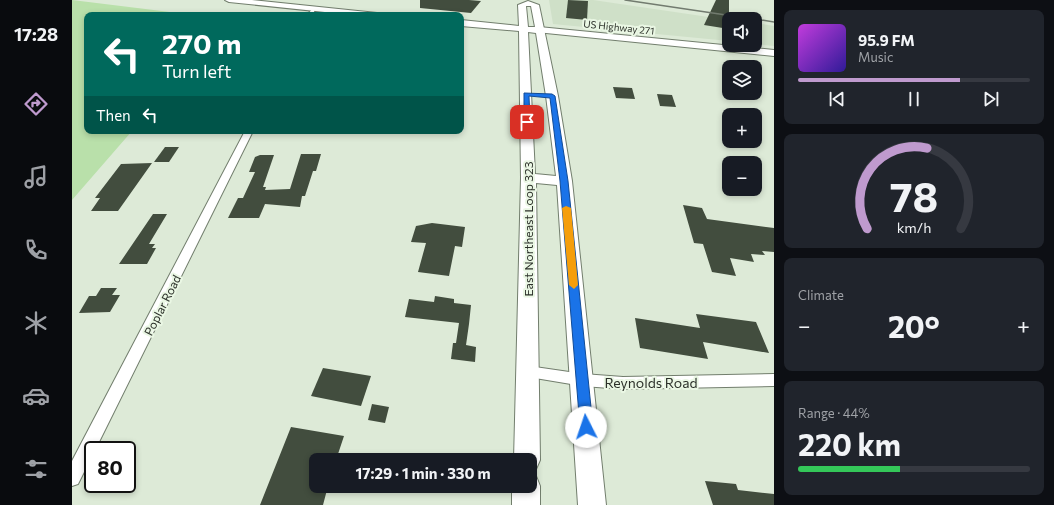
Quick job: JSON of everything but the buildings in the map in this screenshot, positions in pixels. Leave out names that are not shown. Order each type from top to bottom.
[{"type":"highway","points":[[229,0],[311,12]]},
{"type":"highway","name":"East Northeast Loop 323","points":[[527,453],[528,178],[522,5],[528,1],[535,6],[552,96],[564,181],[583,380],[592,505]]},
{"type":"highway","name":"US Highway 271","points":[[464,23],[539,30]]},
{"type":"highway","points":[[526,94],[552,96]]},
{"type":"highway","points":[[528,178],[564,181]]},
{"type":"highway","points":[[526,493],[526,505]]},
{"type":"main road","name":"US Highway 271","points":[[539,30],[774,53]]},
{"type":"street","name":"Poplar Road","points":[[72,478],[171,288],[186,255],[248,134]]},
{"type":"street","name":"Reynolds Road","points":[[528,372],[583,380],[642,384],[774,380]]},
{"type":"shaded area","points":[[549,0],[593,0],[722,19],[722,40],[553,24]]},
{"type":"shaded area","points":[[762,24],[774,26],[774,46],[762,45]]},
{"type":"green space","points":[[72,0],[170,12],[84,12],[84,134],[129,134],[72,200]]},
{"type":"railway","points":[[625,0],[722,14]]},
{"type":"railway","points":[[762,20],[774,22]]},
{"type":"slow traffic","points":[[566,208],[574,285]]},
{"type":"route","points":[[527,122],[526,94],[552,96],[564,181],[586,427]]}]
